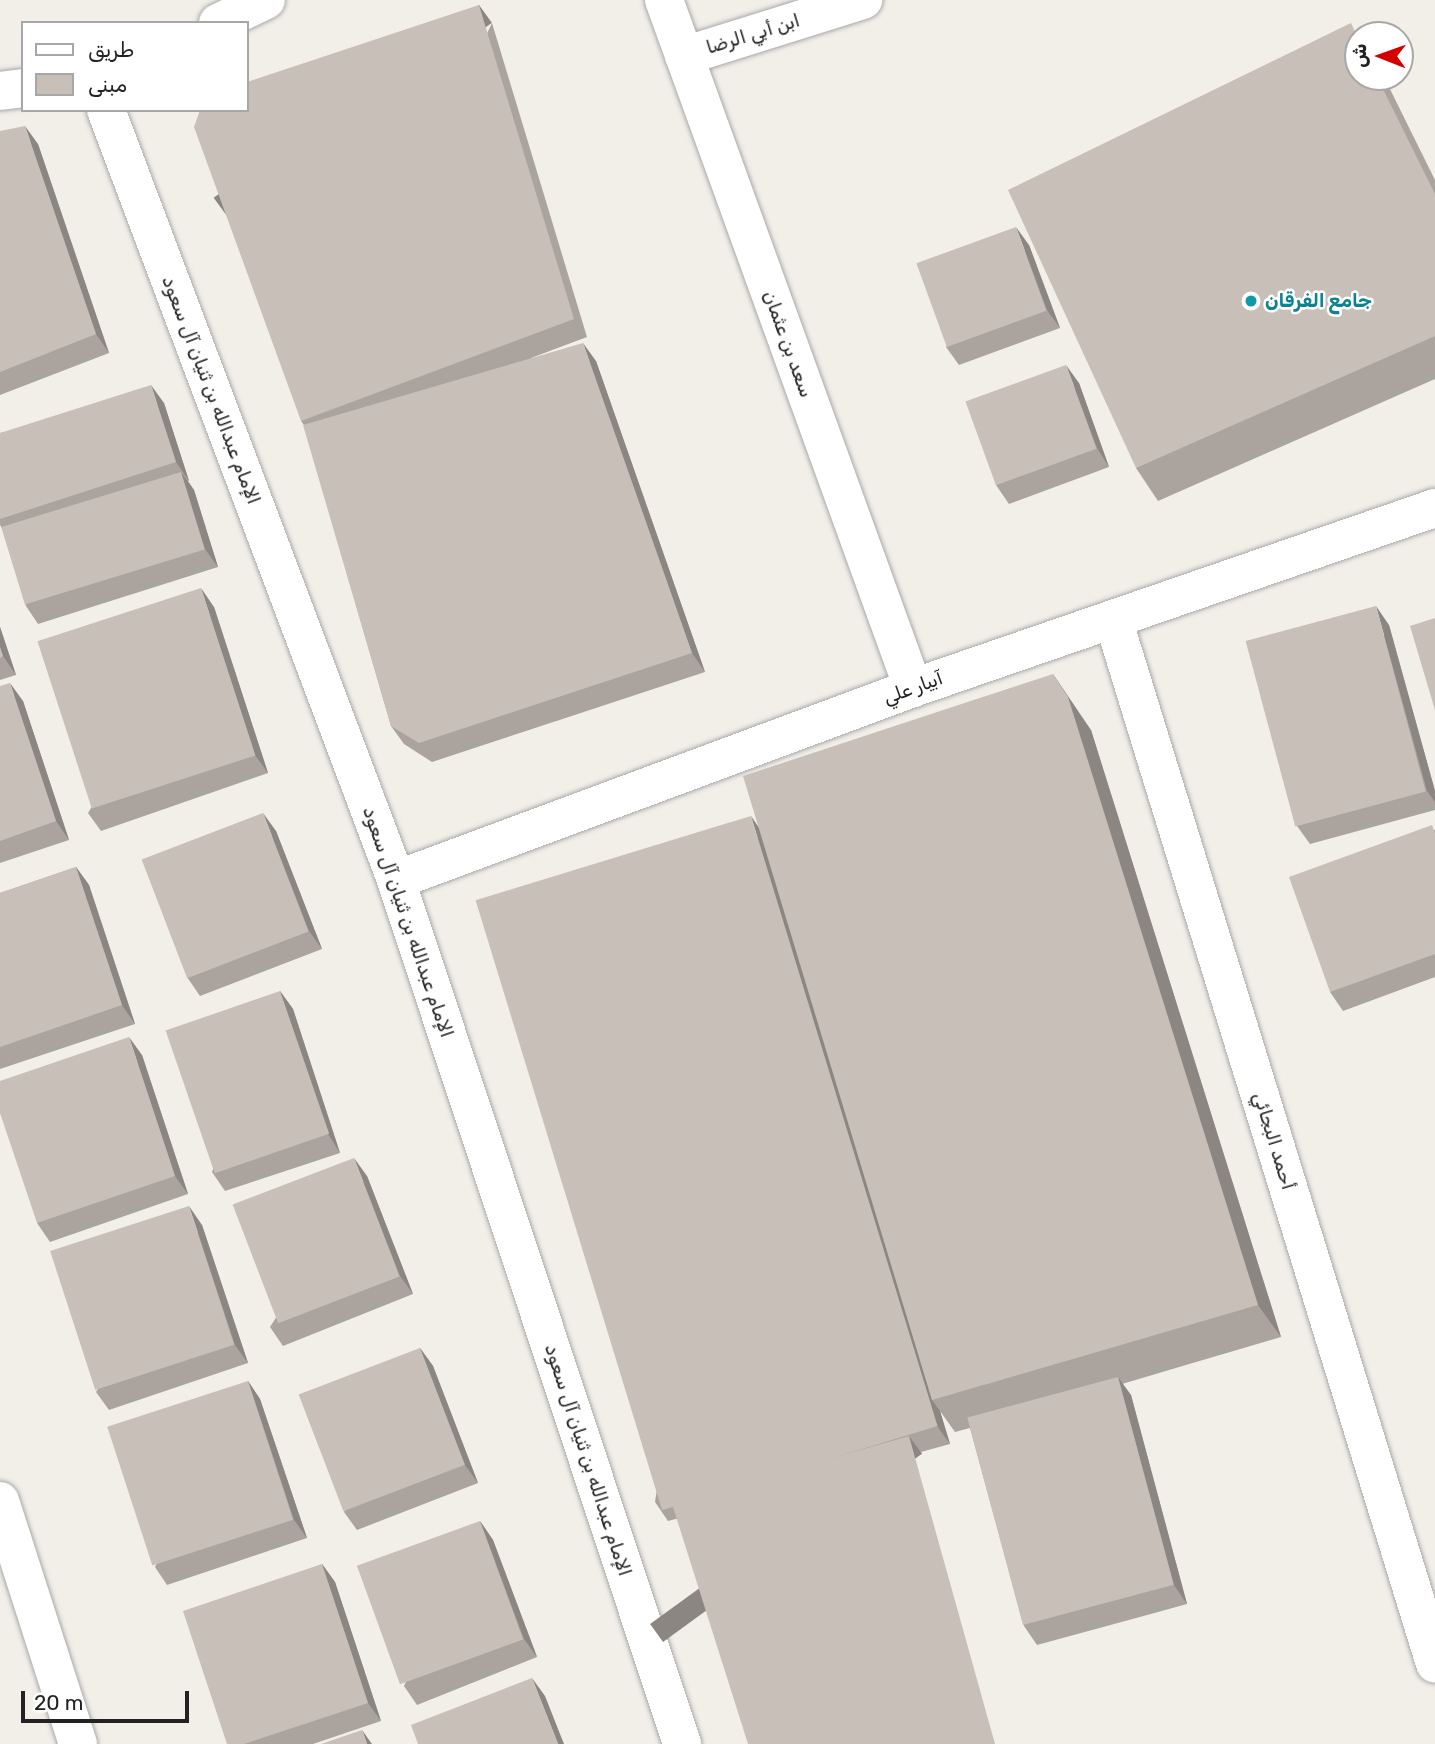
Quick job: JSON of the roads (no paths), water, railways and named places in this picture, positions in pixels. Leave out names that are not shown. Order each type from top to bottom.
[{"type":"street","points":[[222,21],[266,0]]},
{"type":"street","name":"سعد بن عثمان","points":[[664,0],[913,688]]},
{"type":"street","name":"ابن أبي الرضا","points":[[684,56],[863,0]]},
{"type":"street","points":[[0,91],[21,88]]},
{"type":"street","name":"الإمام عبدالله بن ثنيان آل سعود","points":[[107,112],[396,880],[682,1744]]},
{"type":"street","name":"آبيار علي","points":[[396,880],[913,688],[1435,508]]},
{"type":"street","name":"أحمد البجائي","points":[[1113,619],[1435,1664]]},
{"type":"street","points":[[0,1501],[78,1744]]},
{"type":"place","name":"جامع الفرقان","points":[[1251,301]]}]
